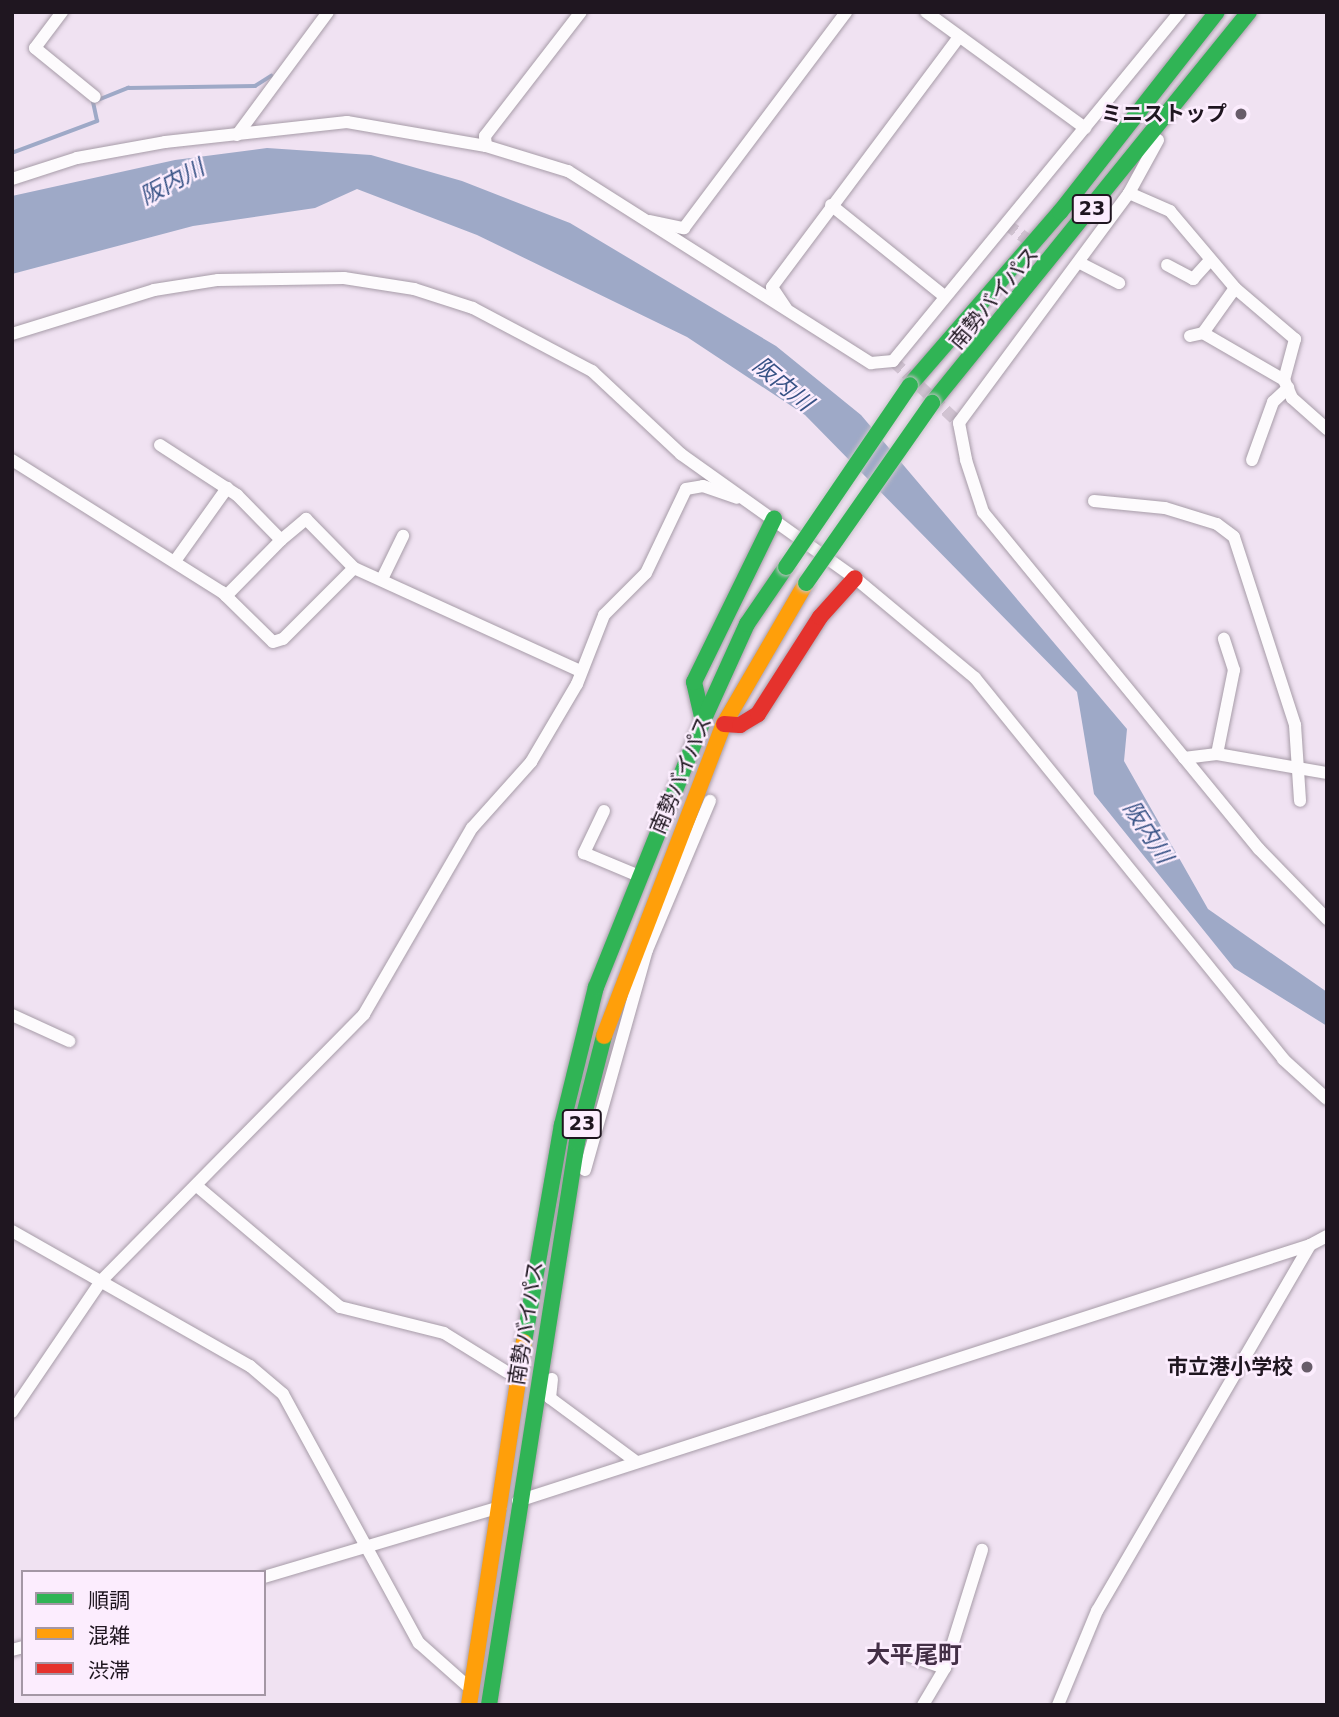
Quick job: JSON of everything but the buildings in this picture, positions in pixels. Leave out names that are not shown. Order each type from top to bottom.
[{"type":"highway","name":"南勢バイパス","points":[[470,1697],[562,1125],[596,987],[703,721],[747,624],[910,385],[1060,212],[1217,12]]},
{"type":"highway","name":"南勢バイパス","points":[[488,1705],[578,1142],[612,1007],[724,724],[806,583],[932,403],[1249,12]]},
{"type":"highway","points":[[703,721],[694,682],[774,519]]},
{"type":"highway","points":[[724,724],[740,725],[758,714],[820,617],[855,578]]},
{"type":"street","points":[[62,12],[35,48],[95,97]]},
{"type":"street","points":[[237,135],[328,12]]},
{"type":"street","points":[[486,146],[485,136],[581,12]]},
{"type":"street","points":[[642,219],[684,228],[846,12]]},
{"type":"street","points":[[926,12],[1085,128]]},
{"type":"street","points":[[12,179],[77,158],[347,122],[486,146],[569,171],[790,314],[871,363],[893,361],[943,295],[1180,12]]},
{"type":"street","points":[[790,314],[772,287],[959,37]]},
{"type":"street","points":[[1165,113],[1170,117],[1129,193],[1080,263],[959,423],[966,460],[983,512],[1184,758],[1327,919]]},
{"type":"street","points":[[1129,193],[1170,211],[1209,261],[1295,339],[1286,384],[1273,402],[1252,460]]},
{"type":"street","points":[[831,205],[943,295]]},
{"type":"street","points":[[1167,265],[1193,279],[1209,261]]},
{"type":"street","points":[[1080,263],[1119,283]]},
{"type":"street","points":[[12,334],[154,290],[218,280],[344,278],[414,289],[472,308],[592,371],[681,454],[855,578],[975,678],[1283,1059],[1327,1099]]},
{"type":"street","points":[[1236,288],[1197,335],[1286,384],[1327,429]]},
{"type":"street","points":[[160,445],[227,488],[281,540]]},
{"type":"street","points":[[12,460],[226,596],[273,642],[283,639],[354,568]]},
{"type":"street","points":[[12,1412],[101,1281],[198,1188],[364,1014],[472,828],[531,762],[580,671],[604,615],[646,573],[686,489],[703,486],[744,499]]},
{"type":"street","points":[[174,561],[227,488]]},
{"type":"street","points":[[1094,501],[1165,508],[1217,524],[1234,537],[1295,725],[1300,801]]},
{"type":"street","points":[[226,596],[281,540],[306,519],[354,568],[383,577],[580,671]]},
{"type":"street","points":[[383,577],[403,536]]},
{"type":"street","points":[[1217,754],[1234,670],[1224,639]]},
{"type":"street","points":[[1184,758],[1217,754],[1327,773]]},
{"type":"street","points":[[635,1461],[550,1398],[591,1135],[647,950],[710,801]]},
{"type":"street","points":[[604,811],[584,853],[639,876]]},
{"type":"street","points":[[12,1015],[69,1041]]},
{"type":"street","points":[[198,1188],[340,1307],[444,1333],[507,1372]]},
{"type":"street","points":[[12,1231],[250,1366],[283,1394],[370,1547],[418,1643],[470,1697],[488,1705]]},
{"type":"street","points":[[266,1576],[520,1501],[635,1461],[1310,1245],[1327,1236]]},
{"type":"street","points":[[1058,1705],[1097,1611],[1310,1245]]},
{"type":"street","points":[[923,1705],[944,1668],[982,1550]]},
{"type":"street","points":[[906,1655],[944,1668]]},
{"type":"water","name":"阪内川","points":[[267,148],[371,155],[462,181],[570,223],[776,346],[861,415],[1127,729],[1124,761],[1208,909],[1327,992],[1327,1026],[1234,968],[1094,794],[1077,692],[805,415],[687,337],[477,235],[357,189],[315,208],[193,226],[12,274],[12,196],[175,160]]},
{"type":"waterway","points":[[12,153],[97,121],[93,102],[128,88],[255,86],[271,76]]},
{"type":"tunnel","points":[[1006,224],[1035,245]]},
{"type":"tunnel","points":[[893,361],[959,423]]},
{"type":"traffic: fast","points":[[910,385],[1060,212],[1217,12]]},
{"type":"traffic: fast","points":[[932,403],[1249,12]]},
{"type":"traffic: fast","points":[[786,567],[910,385]]},
{"type":"traffic: fast","points":[[806,583],[932,403]]},
{"type":"traffic: fast","points":[[703,721],[694,682],[774,519]]},
{"type":"traffic: fast","points":[[524,1342],[562,1125],[596,987],[703,721],[747,624],[786,567]]},
{"type":"traffic: fast","points":[[489,1705],[577,1142],[604,1036]]},
{"type":"traffic: slow","points":[[604,1036],[724,724],[806,583]]},
{"type":"traffic: slow","points":[[469,1705],[524,1342]]},
{"type":"traffic: jam","points":[[724,724],[740,725],[758,714],[820,617],[855,578]]},
{"type":"place","name":"ミニストップ","points":[[1241,114]]},
{"type":"place","name":"市立港小学校","points":[[1307,1367]]},
{"type":"district","name":"大平尾町","points":[[914,1656]]}]
